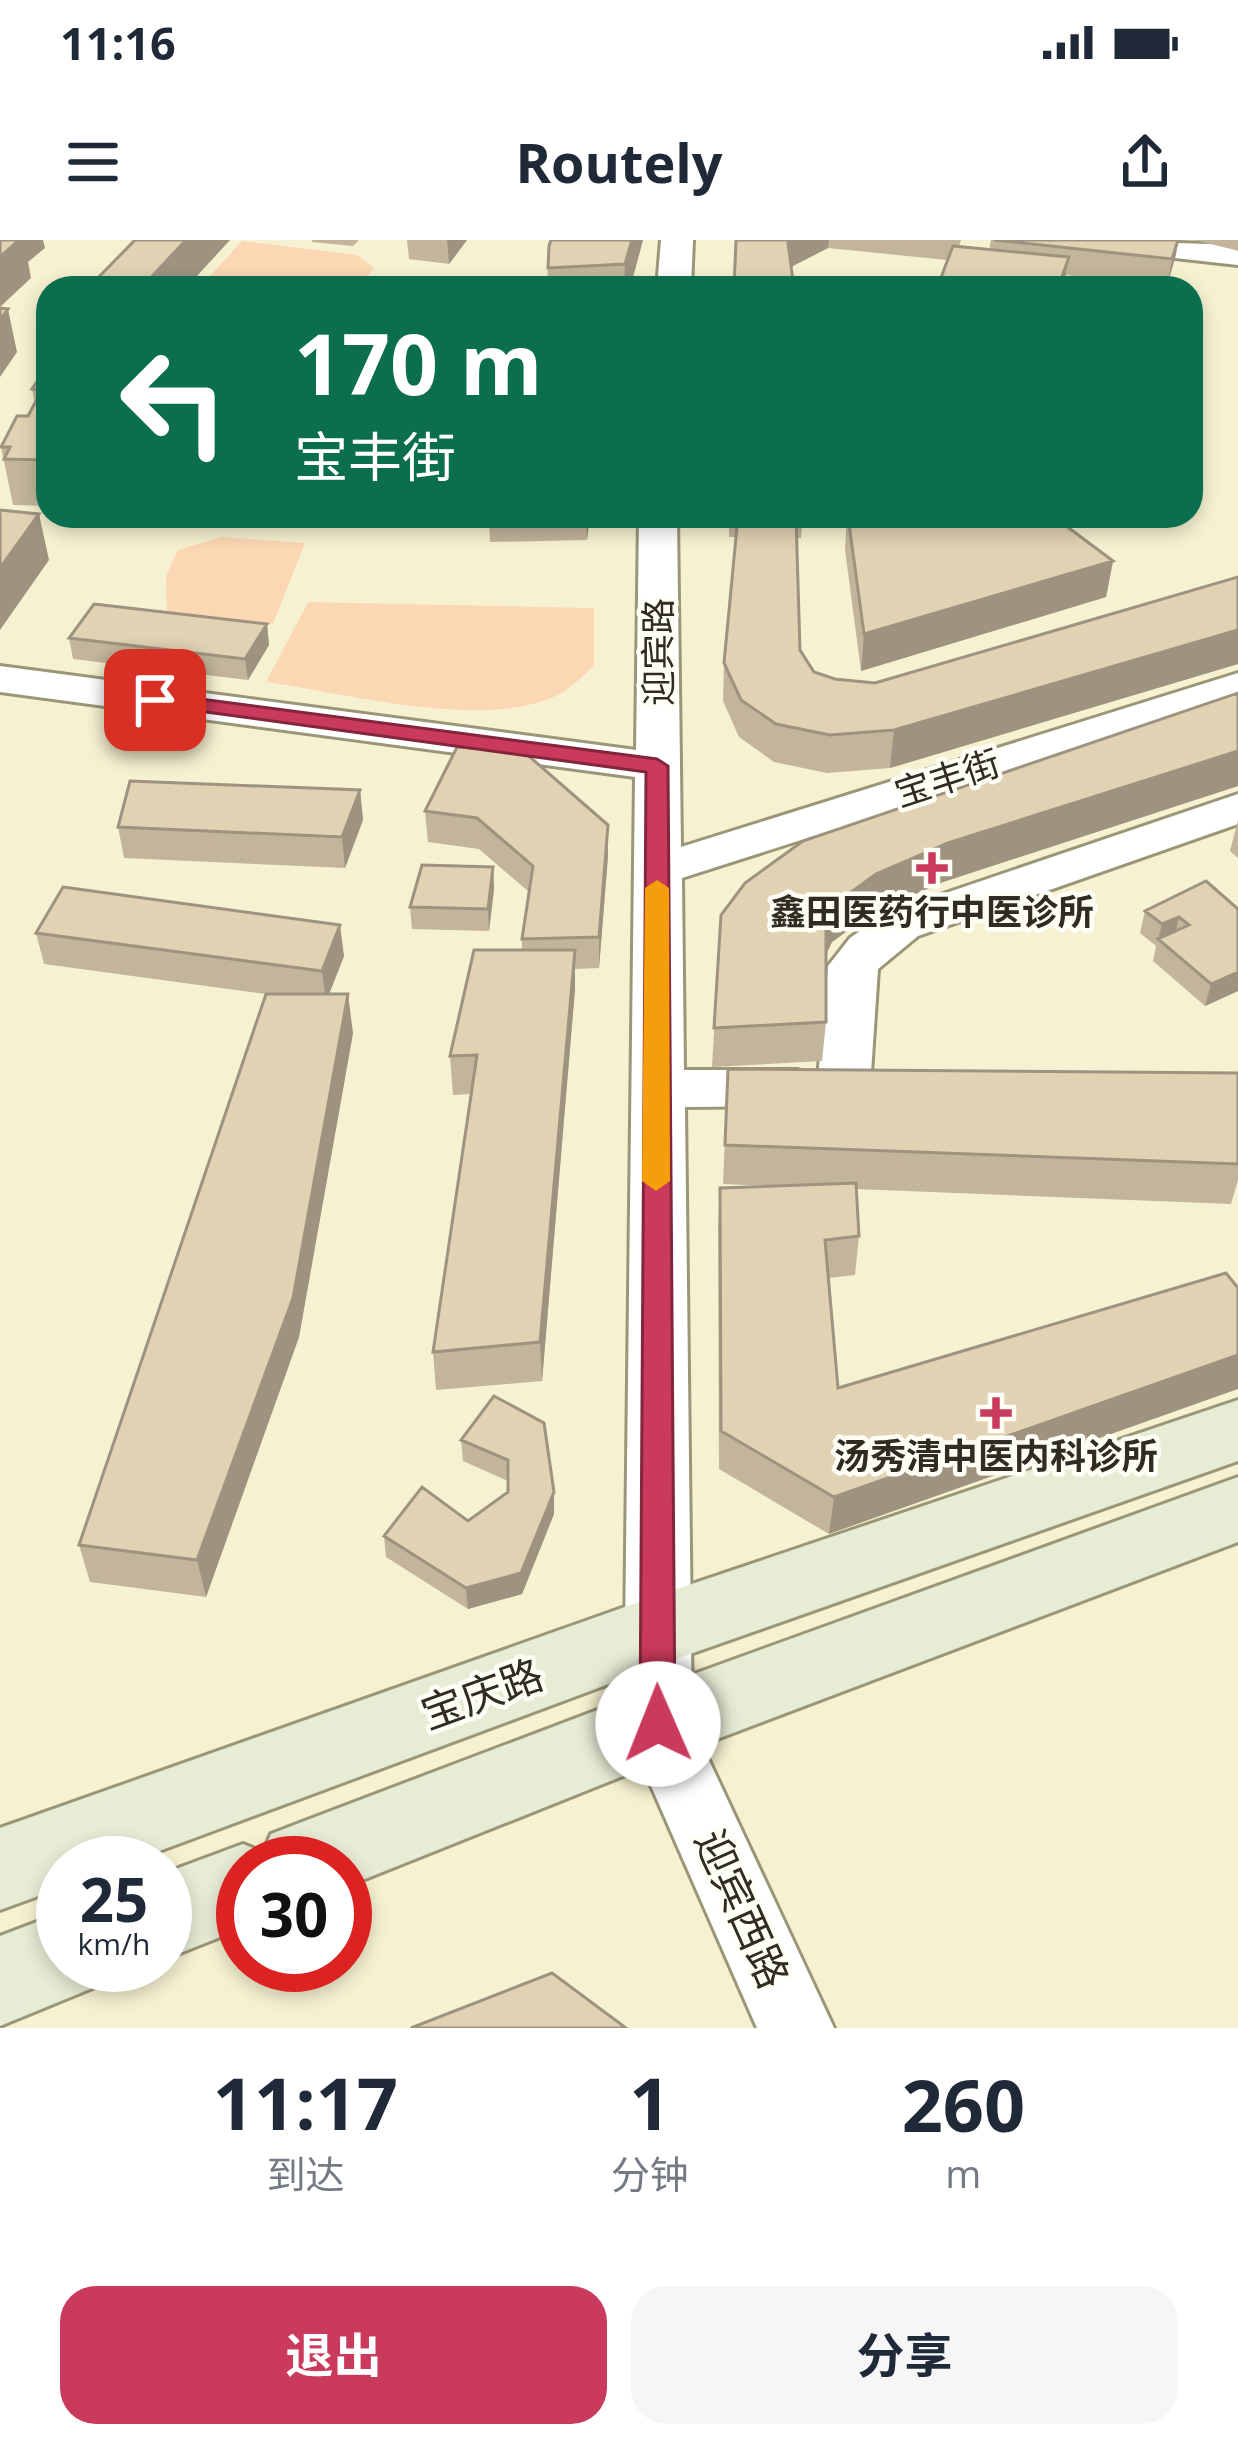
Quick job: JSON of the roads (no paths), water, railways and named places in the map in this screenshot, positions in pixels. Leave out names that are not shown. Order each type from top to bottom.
[{"type":"street","points":[[675,276],[677,240]]},
{"type":"street","points":[[1103,240],[1238,255]]},
{"type":"street","name":"迎宾路","points":[[658,528],[658,1724]]},
{"type":"street","points":[[0,679],[657,766]]},
{"type":"street","name":"宝丰街","points":[[657,870],[1238,686]]},
{"type":"street","points":[[656,1089],[867,1088],[854,966],[867,949],[901,925],[1238,808]]},
{"type":"street","name":"宝庆路","points":[[0,1869],[656,1631],[1238,1430]]},
{"type":"street","points":[[371,1836],[1238,1508]]},
{"type":"street","name":"迎宾西路","points":[[658,1724],[796,2028]]},
{"type":"street","points":[[0,1981],[36,1967]]},
{"type":"place","name":"鑫田医药行中医诊所","points":[[932,868]]},
{"type":"place","name":"汤秀清中医内科诊所","points":[[996,1413]]}]
